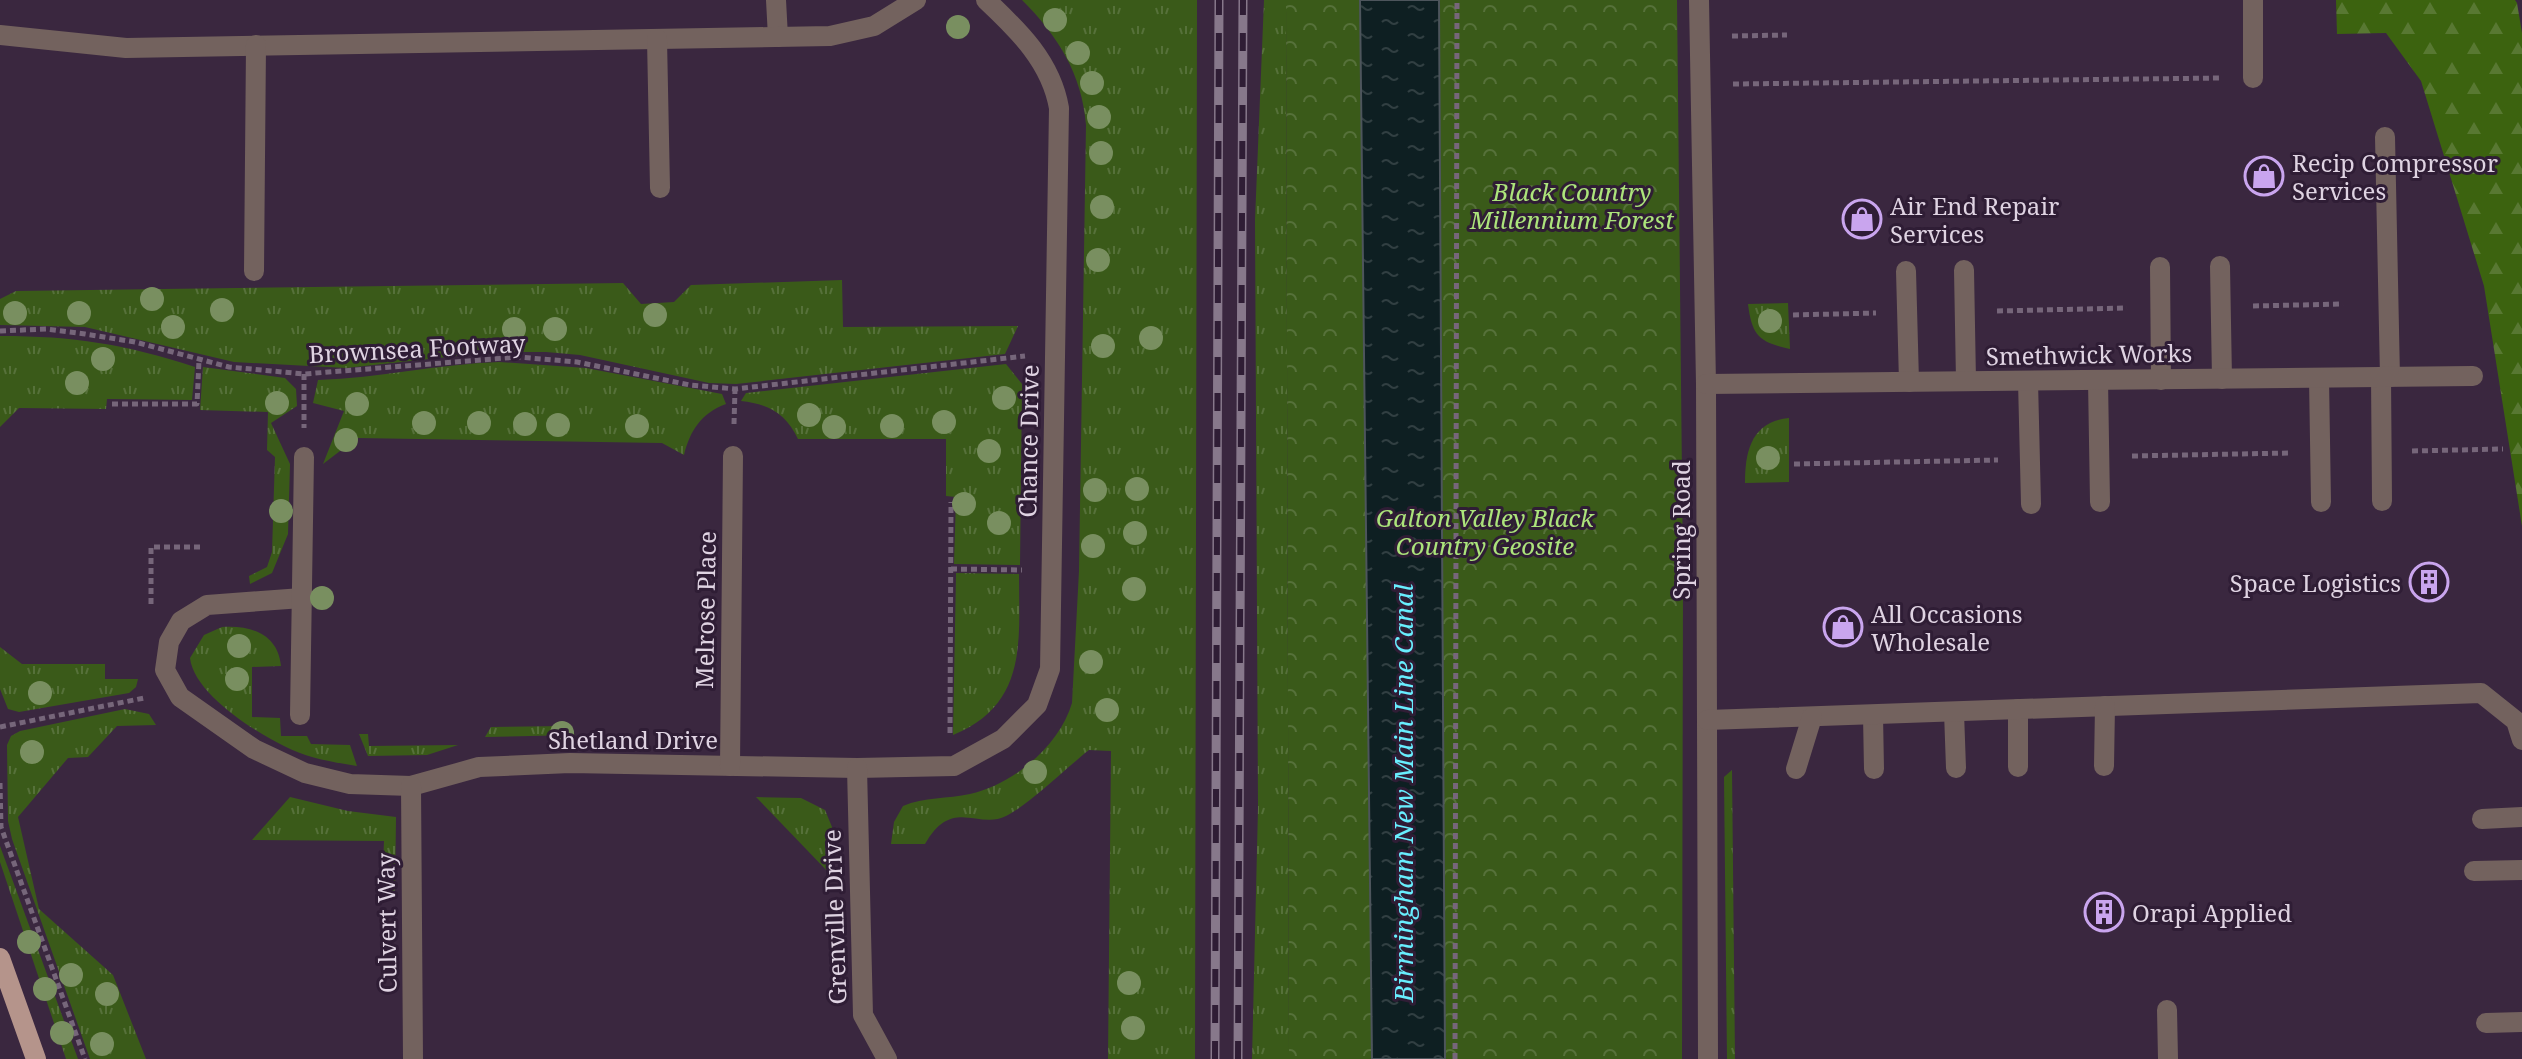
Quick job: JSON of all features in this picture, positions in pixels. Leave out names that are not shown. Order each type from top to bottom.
[{"type":"main road","points":[[0,958],[36,1059]]},
{"type":"street","points":[[776,0],[778,37]]},
{"type":"street","points":[[0,35],[126,48],[840,35],[874,26],[916,0]]},
{"type":"street","name":"Chance Drive","points":[[857,768],[954,766],[980,754],[1003,739],[1037,705],[1050,669],[1059,108],[1056,88],[1043,62],[986,0]]},
{"type":"street","name":"Spring Road","points":[[1699,0],[1706,384],[1708,1059]]},
{"type":"street","points":[[2253,0],[2253,78]]},
{"type":"street","points":[[657,39],[660,188]]},
{"type":"street","points":[[254,271],[256,45]]},
{"type":"street","points":[[2382,501],[2386,377],[2385,137]]},
{"type":"street","points":[[2220,266],[2222,379]]},
{"type":"street","points":[[2160,267],[2161,380]]},
{"type":"street","points":[[1964,270],[1966,381]]},
{"type":"street","points":[[1906,271],[1909,382]]},
{"type":"street","name":"Smethwick Works","points":[[1706,384],[2473,376]]},
{"type":"street","points":[[2319,378],[2321,502]]},
{"type":"street","points":[[2098,380],[2100,502]]},
{"type":"street","points":[[2028,381],[2031,504]]},
{"type":"street","name":"Melrose Place","points":[[730,766],[733,456]]},
{"type":"street","points":[[300,715],[304,457]]},
{"type":"street","name":"Shetland Drive","points":[[302,598],[207,605],[181,621],[169,642],[165,670],[180,697],[254,749],[305,773],[350,784],[411,786],[479,767],[570,763],[857,768]]},
{"type":"street","points":[[1707,720],[2481,693],[2516,721],[2522,740]]},
{"type":"street","points":[[2104,766],[2105,706]]},
{"type":"street","points":[[2018,709],[2018,767]]},
{"type":"street","points":[[1954,712],[1956,768]]},
{"type":"street","points":[[1873,715],[1874,769]]},
{"type":"street","points":[[1796,769],[1812,717]]},
{"type":"street","name":"Grenville Drive","points":[[857,768],[863,1015],[887,1059]]},
{"type":"street","name":"Culvert Way","points":[[411,786],[413,1059]]},
{"type":"street","points":[[2482,819],[2522,817]]},
{"type":"street","points":[[2474,871],[2522,870]]},
{"type":"street","points":[[2167,1010],[2168,1059]]},
{"type":"street","points":[[2486,1023],[2522,1022]]},
{"type":"path","points":[[1455,1059],[1457,0]]},
{"type":"path","points":[[1732,36],[1787,35]]},
{"type":"path","points":[[1733,84],[2253,78]]},
{"type":"path","points":[[2221,307],[2343,304]]},
{"type":"path","points":[[1964,312],[2160,308]]},
{"type":"path","points":[[1793,315],[1907,313]]},
{"type":"path","name":"Brownsea Footway","points":[[0,331],[46,329],[98,336],[229,367],[304,374],[518,357],[577,362],[690,385],[735,389],[1027,356]]},
{"type":"path","points":[[112,404],[197,404],[199,360]]},
{"type":"path","points":[[304,374],[304,457]]},
{"type":"path","points":[[2382,451],[2503,449]]},
{"type":"path","points":[[2100,457],[2321,452]]},
{"type":"path","points":[[1794,464],[2029,459]]},
{"type":"path","points":[[950,741],[951,502]]},
{"type":"path","points":[[151,607],[151,547],[201,547]]},
{"type":"path","points":[[951,569],[1028,570]]},
{"type":"path","points":[[0,727],[148,697]]},
{"type":"path","points":[[0,783],[1,827],[85,1059]]},
{"type":"green space","points":[[1022,0],[1197,0],[1195,1059],[1108,1059],[1111,751],[1089,750],[1037,795],[1006,816],[985,820],[955,818],[945,821],[925,844],[891,844],[894,822],[903,806],[970,794],[1002,782],[1046,748],[1066,719],[1072,703],[1079,571],[1086,125],[1079,89],[1066,57],[1047,28]]},
{"type":"green space","points":[[1264,0],[1286,0],[1289,1059],[1252,1059],[1258,808],[1255,220]]},
{"type":"green space","name":"Galton Valley Black Country Geosite","points":[[1286,0],[1677,0],[1683,574],[1682,1059],[1289,1059]]},
{"type":"green space","points":[[2336,0],[2515,0],[2517,3],[2522,33],[2522,526],[2484,286],[2421,81],[2386,33],[2337,34]]},
{"type":"green space","points":[[842,280],[843,327],[1018,326],[1005,354],[736,384],[709,383],[580,355],[546,352],[493,352],[346,368],[234,362],[85,327],[0,325],[0,299],[16,291],[623,283],[641,304],[674,302],[691,285]]},
{"type":"green space","points":[[1788,303],[1790,349],[1771,344],[1759,336],[1752,324],[1748,304]]},
{"type":"green space","points":[[0,336],[99,343],[145,352],[195,367],[192,400],[107,399],[106,409],[19,408],[0,427]]},
{"type":"green space","points":[[499,362],[586,368],[722,394],[726,404],[710,412],[698,424],[684,455],[662,443],[357,438],[323,464],[344,411],[313,403],[318,380]]},
{"type":"green space","points":[[1006,364],[1022,384],[1020,565],[954,564],[956,497],[946,496],[946,439],[798,439],[776,412],[741,401],[746,393]]},
{"type":"green space","points":[[203,367],[285,378],[296,389],[297,406],[271,423],[290,464],[288,534],[272,573],[250,584],[249,576],[267,567],[272,552],[275,457],[267,450],[268,412],[200,410]]},
{"type":"green space","points":[[1789,418],[1789,482],[1745,483],[1747,459],[1753,440],[1767,425]]},
{"type":"green space","points":[[956,573],[1019,574],[1019,623],[1014,668],[1007,688],[995,706],[977,722],[953,735]]},
{"type":"green space","points":[[222,627],[253,630],[269,639],[279,655],[281,666],[252,667],[252,717],[280,718],[281,736],[307,736],[311,744],[350,745],[357,766],[311,757],[284,746],[242,721],[213,697],[194,671],[190,658],[204,635]]},
{"type":"green space","points":[[0,647],[22,664],[105,664],[105,679],[138,679],[136,687],[129,693],[19,712],[8,709],[0,689]]},
{"type":"green space","points":[[125,709],[149,714],[156,725],[117,726],[88,757],[68,758],[18,817],[39,909],[113,975],[146,1059],[90,1059],[12,839],[8,821],[7,745],[11,736],[20,731]]},
{"type":"green space","points":[[566,726],[575,735],[485,737],[491,727]]},
{"type":"green space","points":[[359,734],[368,734],[369,746],[458,745],[427,755],[368,756]]},
{"type":"green space","points":[[1732,770],[1735,1059],[1727,1059],[1724,777]]},
{"type":"green space","points":[[290,797],[348,811],[396,817],[395,893],[382,893],[384,841],[252,840]]},
{"type":"green space","points":[[756,797],[801,798],[825,810],[832,827],[831,875]]},
{"type":"green space","points":[[0,846],[78,1059],[66,1059],[0,862]]},
{"type":"water","name":"Birmingham New Main Line Canal","points":[[1360,0],[1439,0],[1445,1059],[1372,1059]]},
{"type":"railway","points":[[1215,1059],[1219,0]]},
{"type":"railway","points":[[1238,1059],[1243,0]]},
{"type":"place","name":"Recip Compressor Services","points":[[2264,176]]},
{"type":"place","name":"Air End Repair Services","points":[[1862,219]]},
{"type":"place","name":"Space Logistics","points":[[2429,582]]},
{"type":"place","name":"All Occasions Wholesale","points":[[1843,627]]},
{"type":"place","name":"Orapi Applied","points":[[2104,912]]},
{"type":"park label","name":"Black Country Millennium Forest","points":[[1572,205]]}]
